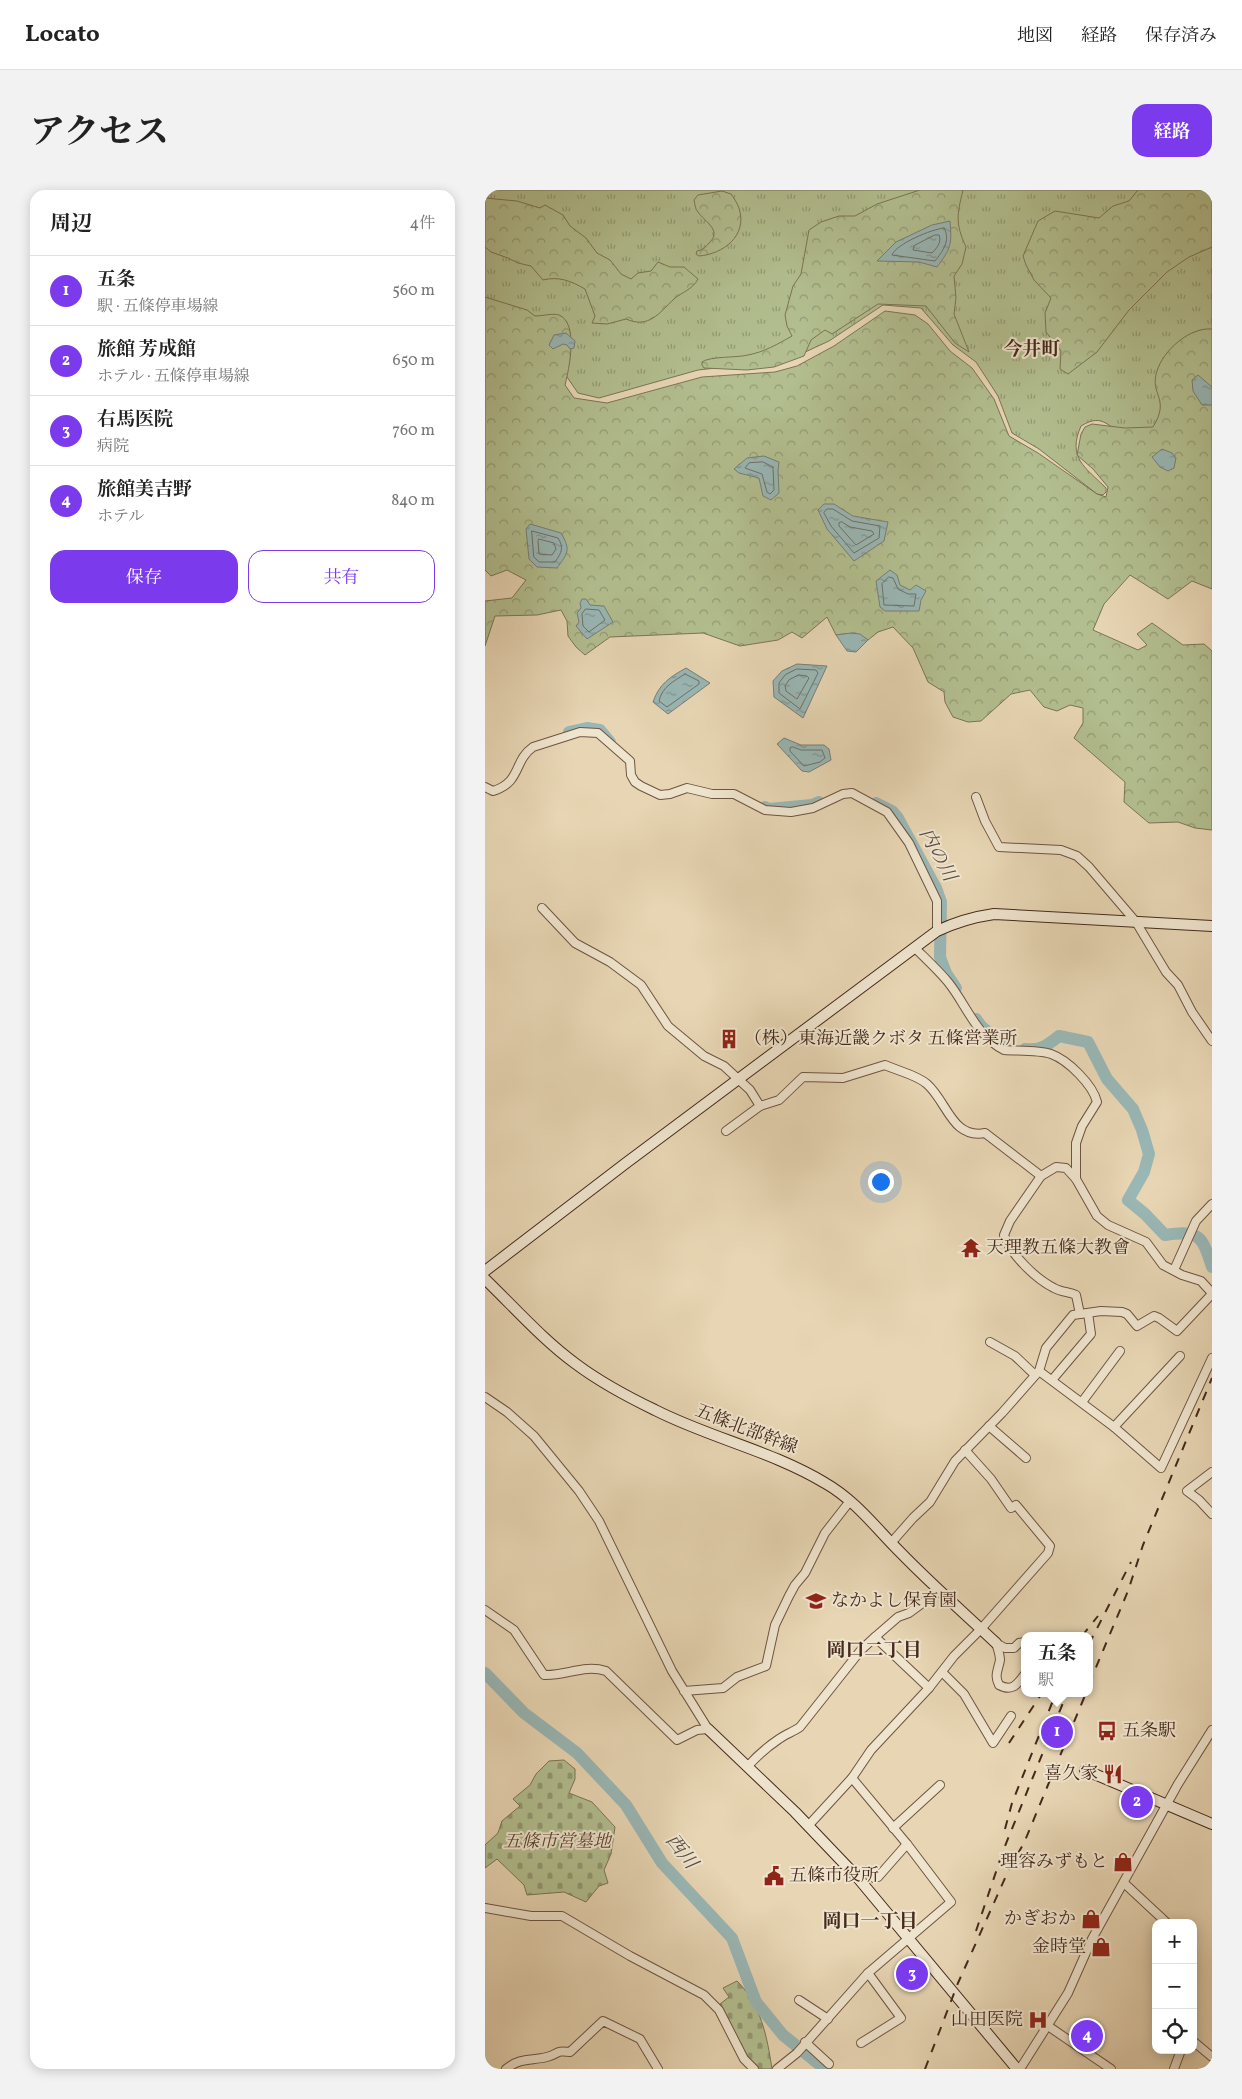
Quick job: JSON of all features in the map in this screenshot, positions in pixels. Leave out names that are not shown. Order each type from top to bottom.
[{"type":"street","points":[[485,787],[493,791],[510,782],[528,751],[533,747],[580,732],[598,733],[612,748],[630,761],[631,775],[635,782],[660,795],[670,794],[687,788],[712,794],[734,794],[765,810],[791,812],[813,808],[843,794],[852,793],[887,812],[909,843],[937,901],[937,932]]},
{"type":"street","points":[[976,798],[985,821],[999,847],[1069,852],[1089,867],[1136,922],[1166,972],[1178,985],[1192,1012],[1212,1041]]},
{"type":"street","points":[[542,908],[575,943],[609,962],[641,985],[668,1026],[704,1056],[724,1066],[750,1090],[761,1106]]},
{"type":"street","points":[[485,1270],[947,926],[969,918],[994,914],[1212,926]]},
{"type":"street","points":[[915,948],[946,979],[976,1025],[999,1048],[1049,1054],[1057,1057],[1083,1078],[1095,1092],[1097,1102],[1082,1126],[1076,1143],[1076,1179]]},
{"type":"street","points":[[726,1131],[761,1106],[779,1100],[803,1077],[843,1078],[885,1065],[905,1075],[919,1078],[934,1092],[961,1130],[971,1135],[985,1133],[1041,1176]]},
{"type":"street","points":[[891,1543],[930,1502],[955,1461],[1037,1373],[1046,1348],[1073,1316],[1084,1313],[1122,1312],[1127,1314],[1137,1326],[1154,1316],[1177,1331],[1212,1293],[1201,1281],[1182,1276],[1163,1265],[1146,1242],[1108,1225],[1097,1216],[1076,1179],[1066,1168],[1061,1166],[1041,1176],[1010,1221],[1005,1235],[1021,1261],[1040,1280],[1055,1288],[1077,1295],[1084,1313],[1091,1334],[1052,1380]]},
{"type":"street","points":[[1174,1270],[1196,1221],[1212,1204]]},
{"type":"street","name":"五條北部幹線","points":[[485,1279],[547,1340],[577,1365],[615,1388],[655,1410],[709,1435],[790,1464],[827,1484],[850,1501],[939,1591],[996,1644]]},
{"type":"street","points":[[990,1342],[1015,1356],[1037,1373],[1052,1380],[1082,1402],[1115,1427],[1161,1468],[1212,1358]]},
{"type":"street","points":[[1082,1402],[1119,1351]]},
{"type":"street","points":[[1115,1427],[1180,1356]]},
{"type":"street","points":[[485,1397],[507,1412],[534,1436],[579,1491],[599,1521],[672,1671],[708,1729],[808,1826],[857,1878],[1019,2069],[1068,1994],[1092,1940],[1167,1804],[1212,1730]]},
{"type":"street","points":[[989,1426],[1026,1458]]},
{"type":"street","points":[[808,1826],[852,1778],[871,1750],[929,1688],[954,1656],[981,1629],[1048,1553],[1050,1546],[1016,1505],[1011,1508],[991,1479],[965,1450]]},
{"type":"street","points":[[1212,1472],[1187,1491],[1199,1500],[1212,1514]]},
{"type":"street","points":[[684,1691],[723,1688],[737,1677],[766,1666],[775,1625],[789,1596],[805,1573],[825,1533],[850,1501]]},
{"type":"street","points":[[747,1766],[771,1744],[792,1733],[799,1726],[861,1650],[875,1637],[898,1617],[909,1613],[939,1591]]},
{"type":"street","points":[[485,1610],[514,1630],[544,1675],[553,1675],[583,1668],[596,1668],[606,1671],[677,1740],[697,1730],[708,1729]]},
{"type":"street","points":[[875,1637],[929,1688]]},
{"type":"street","points":[[1021,1643],[1000,1661],[996,1672],[999,1685],[1006,1689],[1016,1686],[1021,1679]]},
{"type":"street","points":[[996,1644],[1005,1648],[1014,1648]]},
{"type":"street","points":[[996,1644],[1000,1661]]},
{"type":"street","points":[[942,1672],[964,1694],[993,1744],[1011,1716]]},
{"type":"street","points":[[1085,1770],[1212,1824]]},
{"type":"street","points":[[777,2069],[797,2053],[869,1973],[951,1902],[907,1844],[852,1778]]},
{"type":"street","points":[[893,1828],[940,1786]]},
{"type":"street","points":[[857,1878],[866,1871],[875,1878],[878,1877],[907,1844]]},
{"type":"street","points":[[1124,1882],[1163,1919]]},
{"type":"street","points":[[485,1908],[531,1916],[563,1916],[630,1956],[704,1995],[719,2010],[744,2059],[754,2069]]},
{"type":"street","points":[[861,2043],[901,2018],[869,1973]]},
{"type":"street","points":[[799,2000],[828,2018]]},
{"type":"street","points":[[505,2069],[513,2063],[529,2058],[548,2056],[558,2051],[570,2052],[603,2021],[640,2039],[658,2069]]},
{"type":"street","points":[[1048,2026],[1111,2069]]},
{"type":"street","points":[[805,2042],[829,2064]]},
{"type":"street","points":[[1197,2044],[1212,2057]]},
{"type":"street","points":[[1174,2069],[1180,2054]]},
{"type":"green space","points":[[485,190],[1212,190],[1212,343],[1169,425],[1129,432],[1119,431],[1106,423],[1096,420],[1081,426],[1077,437],[1077,454],[1085,468],[1106,488],[1106,492],[1103,495],[1097,494],[1039,449],[1012,433],[998,396],[976,362],[953,345],[921,308],[883,305],[829,341],[788,360],[698,370],[599,398],[578,393],[554,358],[485,310]]},
{"type":"green space","points":[[920,190],[963,190],[958,219],[966,247],[962,264],[954,276],[956,298],[954,314],[969,352],[955,343],[926,306],[878,304],[832,334],[825,330],[811,340],[804,356],[774,367],[747,370],[704,368],[702,362],[706,360],[754,354],[792,336],[787,326],[785,315],[793,286],[801,274],[809,230],[821,222],[839,216],[855,216],[877,204]]},
{"type":"green space","points":[[1138,190],[1212,190],[1212,247],[1189,257],[1167,272],[1129,310],[1097,352],[1068,374],[1060,369],[1061,351],[1046,332],[1045,313],[1051,298],[1034,280],[1023,256],[1038,221],[1055,211],[1099,218],[1113,206],[1129,201]]},
{"type":"green space","points":[[722,191],[731,194],[739,208],[740,227],[737,235],[725,247],[717,252],[699,256],[696,254],[697,251],[707,245],[714,234],[711,226],[697,211],[694,200],[698,195]]},
{"type":"green space","points":[[485,198],[517,201],[540,208],[545,205],[563,215],[570,226],[586,238],[597,253],[610,260],[621,274],[631,279],[638,273],[651,271],[658,262],[670,267],[684,267],[698,279],[690,288],[647,321],[634,322],[626,319],[607,324],[592,323],[595,316],[585,289],[565,280],[543,280],[531,266],[491,252],[485,247]]},
{"type":"green space","points":[[485,297],[527,310],[535,316],[557,314],[565,320],[571,336],[571,347],[565,385],[574,398],[607,403],[702,377],[775,372],[797,366],[834,346],[885,311],[915,315],[928,324],[950,351],[972,368],[994,399],[1009,436],[1038,453],[1097,494],[1106,497],[1108,487],[1093,469],[1077,455],[1081,434],[1085,427],[1092,424],[1125,428],[1153,427],[1160,409],[1155,379],[1160,363],[1171,348],[1186,336],[1203,329],[1212,329],[1212,589],[1192,581],[1168,599],[1130,575],[1104,604],[1093,630],[1138,650],[1147,645],[1137,634],[1152,623],[1183,645],[1204,644],[1212,651],[1212,830],[1195,828],[1178,822],[1149,823],[1124,802],[1125,782],[1074,738],[1083,723],[1083,708],[1070,705],[1057,711],[1044,707],[1030,690],[1011,694],[981,721],[968,722],[953,717],[945,702],[944,692],[928,682],[913,648],[893,627],[878,632],[868,640],[853,634],[836,635],[827,617],[802,638],[792,632],[778,640],[740,646],[703,633],[610,637],[585,655],[568,636],[567,621],[561,610],[537,615],[495,616],[485,646],[485,601],[512,598],[526,580],[507,570],[491,576],[485,570]]},
{"type":"green space","name":"五條市営墓地","points":[[564,1760],[575,1769],[575,1779],[569,1793],[592,1802],[615,1827],[611,1854],[604,1870],[608,1883],[599,1886],[586,1902],[564,1892],[527,1895],[524,1885],[497,1859],[485,1868],[485,1845],[498,1833],[502,1821],[520,1806],[513,1799],[530,1785],[536,1774],[549,1761]]},
{"type":"green space","points":[[737,1981],[752,2000],[762,2022],[772,2069],[759,2069],[746,2057],[720,2004],[729,1997],[723,1988]]},
{"type":"water","points":[[950,221],[951,236],[949,246],[937,267],[919,262],[877,261],[896,242],[932,225]]},
{"type":"water","points":[[566,333],[575,341],[574,348],[570,349],[567,345],[563,344],[553,349],[549,345],[554,335]]},
{"type":"water","points":[[1198,375],[1212,387],[1212,405],[1202,405],[1193,391],[1192,380]]},
{"type":"water","points":[[1162,449],[1172,453],[1176,458],[1174,468],[1168,471],[1160,467],[1152,457]]},
{"type":"water","points":[[764,456],[779,462],[779,493],[771,500],[763,496],[759,478],[739,473],[734,469],[747,458]]},
{"type":"water","points":[[824,504],[834,504],[853,516],[888,522],[884,541],[854,561],[827,529],[818,510]]},
{"type":"water","points":[[530,524],[561,533],[567,551],[557,568],[537,567],[529,559],[526,529]]},
{"type":"water","points":[[890,570],[897,575],[900,585],[910,590],[916,585],[926,591],[921,600],[919,611],[885,611],[880,607],[876,581]]},
{"type":"water","points":[[582,599],[586,599],[590,605],[604,606],[613,622],[587,639],[576,626],[579,622],[577,613],[581,608],[580,603]]},
{"type":"water","points":[[860,634],[868,640],[856,652],[847,651],[836,635]]},
{"type":"water","points":[[797,664],[827,666],[803,718],[774,697],[773,681],[782,671]]},
{"type":"water","points":[[686,668],[710,683],[668,714],[653,702],[655,696],[666,682]]},
{"type":"water","points":[[784,738],[801,745],[824,745],[829,749],[831,760],[809,772],[802,771],[777,744]]},
{"type":"waterway","name":"内の川","points":[[569,732],[587,728],[600,730],[610,742]]},
{"type":"waterway","name":"内の川","points":[[765,807],[769,809],[812,805],[819,802]]},
{"type":"waterway","name":"内の川","points":[[876,803],[892,811],[898,818],[936,888],[941,902],[940,957],[946,973],[956,988]]},
{"type":"waterway","name":"内の川","points":[[976,1019],[981,1026],[1005,1047]]},
{"type":"waterway","name":"内の川","points":[[1025,1049],[1043,1047],[1059,1036],[1088,1042],[1107,1079],[1133,1109],[1149,1154],[1144,1172],[1128,1200],[1145,1214],[1165,1235],[1185,1233],[1198,1237],[1202,1241],[1212,1267]]},
{"type":"waterway","name":"西川","points":[[485,1673],[524,1713],[577,1753],[626,1805],[662,1863],[732,1938],[756,2002],[783,2035],[825,2069]]},
{"type":"railway","points":[[1093,1674],[1128,1591],[1143,1545],[1212,1378]]},
{"type":"railway","points":[[1093,1636],[1131,1562]]},
{"type":"railway","points":[[1085,1632],[1098,1616]]},
{"type":"railway","points":[[1009,1743],[1039,1697]]},
{"type":"railway","points":[[1005,1829],[1012,1803],[1054,1697]]},
{"type":"railway","points":[[976,1931],[1003,1851],[1065,1697]]},
{"type":"railway","points":[[925,2069],[958,1983],[1010,1867],[1024,1843],[1084,1697]]},
{"type":"place","name":"（株）東海近畿クボタ 五條営業所","points":[[729,1039]]},
{"type":"place","name":"天理教五條大教會","points":[[971,1248]]},
{"type":"place","name":"なかよし保育園","points":[[816,1601]]},
{"type":"place","name":"五条駅","points":[[1107,1731]]},
{"type":"place","name":"五条","points":[[1057,1732]]},
{"type":"place","name":"喜久家","points":[[1113,1774]]},
{"type":"place","name":"旅館 芳成館","points":[[1137,1802]]},
{"type":"place","name":"理容みずもと","points":[[1123,1862]]},
{"type":"place","name":"五條市役所","points":[[774,1876]]},
{"type":"place","name":"かぎおか","points":[[1091,1919]]},
{"type":"place","name":"金時堂","points":[[1101,1947]]},
{"type":"place","name":"右馬医院","points":[[912,1974]]},
{"type":"place","name":"山田医院","points":[[1038,2020]]},
{"type":"place","name":"旅館美吉野","points":[[1087,2036]]},
{"type":"district","name":"今井町","points":[[1032,350]]},
{"type":"district","name":"岡口二丁目","points":[[874,1651]]},
{"type":"district","name":"岡口一丁目","points":[[870,1922]]}]
